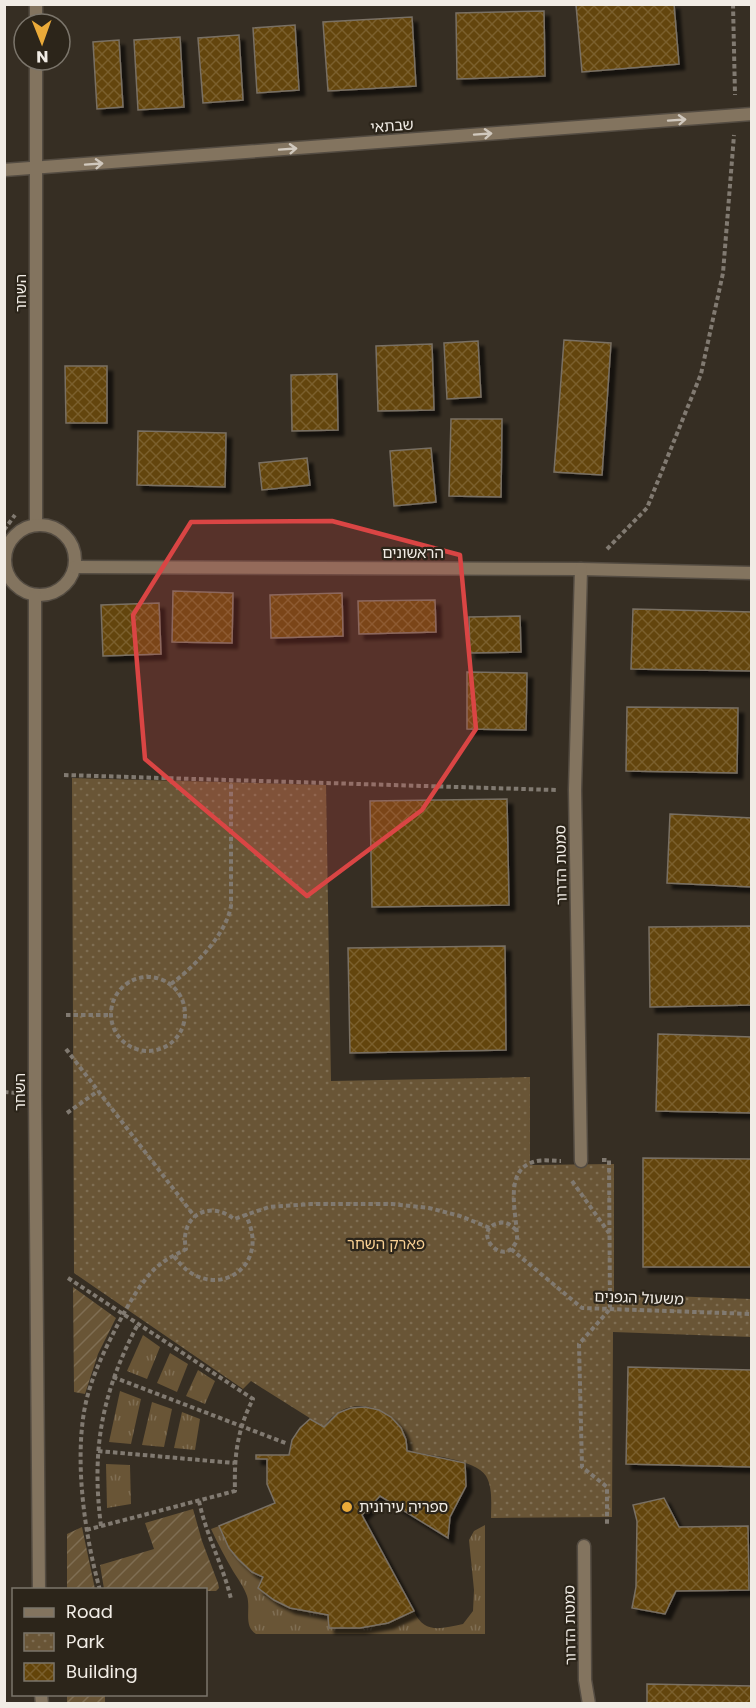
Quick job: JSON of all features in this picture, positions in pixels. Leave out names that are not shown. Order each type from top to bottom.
[{"type":"street","name":"השחר","points":[[36,72],[36,525]]},
{"type":"street","name":"שבתאי","points":[[4,170],[752,114]]},
{"type":"street","points":[[36,525],[47,526],[66,536],[75,556],[75,567],[65,586],[46,595],[35,595],[16,586],[5,569],[5,557],[8,545],[24,529],[36,525]]},
{"type":"street","name":"הראשונים","points":[[75,567],[581,569],[752,573]]},
{"type":"street","name":"סמטת הדרור","points":[[581,569],[575,790],[581,1161]]},
{"type":"street","name":"השחר","points":[[35,595],[35,1095],[39,1588]]},
{"type":"street","name":"סמטת הדרור","points":[[584,1546],[585,1680],[589,1704]]},
{"type":"path","points":[[581,569],[607,549],[647,508],[701,374],[723,273],[736,115],[733,4]]},
{"type":"path","points":[[64,775],[575,790]]},
{"type":"path","points":[[171,984],[196,963],[220,933],[229,917],[231,906],[231,780]]},
{"type":"path","points":[[149,977],[171,984],[180,994],[185,1006],[182,1030],[163,1048],[151,1051],[139,1050],[128,1045],[119,1037],[113,1026],[111,1015],[112,1003],[118,992],[137,978],[149,977]]},
{"type":"path","points":[[66,1015],[111,1015]]},
{"type":"path","points":[[66,1050],[195,1217]]},
{"type":"path","points":[[67,1113],[98,1091]]},
{"type":"path","points":[[516,1230],[503,1222],[494,1225],[490,1228],[488,1241],[494,1249],[502,1252],[511,1249],[517,1240],[514,1188],[518,1172],[524,1166],[535,1161],[609,1160],[610,1309],[579,1344],[582,1467],[607,1487],[608,1525]]},
{"type":"path","points":[[558,1161],[564,1170]]},
{"type":"path","points":[[570,1179],[609,1234]]},
{"type":"path","points":[[100,1588],[86,1530],[82,1460],[84,1412],[101,1359],[123,1314],[161,1263],[186,1249],[185,1230],[195,1217],[207,1211],[217,1210],[234,1219],[269,1207],[311,1204],[392,1204],[429,1208],[460,1216],[490,1228]]},
{"type":"path","points":[[174,1256],[189,1273],[200,1279],[213,1281],[238,1272],[247,1263],[254,1239],[252,1226],[245,1214]]},
{"type":"path","name":"משעול הגפנים","points":[[511,1249],[582,1308],[752,1314]]},
{"type":"path","points":[[68,1278],[253,1399],[240,1426],[234,1462],[235,1491],[86,1530]]},
{"type":"path","points":[[101,1526],[97,1478],[104,1404],[113,1377],[138,1324]]},
{"type":"path","points":[[113,1377],[288,1444]]},
{"type":"path","points":[[98,1450],[234,1462]]},
{"type":"path","points":[[199,1500],[206,1532],[227,1583],[231,1599]]},
{"type":"highlighted area","points":[[332,521],[460,555],[476,729],[422,810],[307,896],[145,759],[133,615],[191,522]]},
{"type":"green space","name":"פארק השחר","points":[[72,778],[326,785],[331,1081],[530,1077],[530,1165],[614,1164],[614,1294],[751,1299],[751,1337],[613,1332],[612,1517],[491,1518],[490,1486],[481,1470],[462,1462],[407,1451],[403,1436],[386,1414],[373,1408],[360,1406],[347,1408],[335,1415],[324,1427],[251,1381],[243,1389],[74,1273]]},
{"type":"green space","points":[[73,1287],[116,1318],[98,1354],[85,1394],[74,1392]]},
{"type":"green space","points":[[143,1335],[160,1347],[147,1379],[127,1371]]},
{"type":"green space","points":[[170,1353],[188,1364],[177,1392],[157,1383]]},
{"type":"green space","points":[[198,1370],[215,1381],[205,1404],[186,1396]]},
{"type":"green space","points":[[120,1391],[141,1399],[131,1444],[109,1442]]},
{"type":"green space","points":[[152,1402],[172,1409],[164,1447],[142,1445]]},
{"type":"green space","points":[[182,1412],[200,1419],[195,1450],[174,1448]]},
{"type":"green space","points":[[106,1464],[130,1465],[131,1504],[107,1508]]},
{"type":"green space","points":[[193,1509],[219,1588],[216,1591],[207,1591],[207,1588],[104,1588],[100,1565],[154,1549],[145,1523]]},
{"type":"green space","points":[[485,1525],[485,1634],[256,1634],[248,1622],[248,1601],[243,1586],[224,1556],[211,1529],[219,1526],[236,1555],[255,1573],[263,1577],[258,1588],[291,1607],[328,1615],[329,1628],[373,1625],[414,1611],[423,1624],[428,1627],[441,1628],[463,1624],[473,1611],[474,1590],[469,1540],[474,1531]]},
{"type":"green space","points":[[82,1527],[95,1588],[67,1588],[67,1534]]},
{"type":"green space","points":[[67,1696],[105,1696],[105,1703],[67,1703]]},
{"type":"building","points":[[674,4],[679,64],[582,72],[576,5]]},
{"type":"building","points":[[544,11],[545,76],[457,79],[456,13]]},
{"type":"building","points":[[412,17],[416,86],[328,91],[323,22]]},
{"type":"building","points":[[295,25],[299,90],[257,93],[253,28]]},
{"type":"building","points":[[239,35],[243,100],[203,103],[198,38]]},
{"type":"building","points":[[180,37],[184,107],[138,110],[134,40]]},
{"type":"building","points":[[119,40],[123,107],[97,109],[93,42]]},
{"type":"building","points":[[564,340],[611,343],[602,475],[554,472]]},
{"type":"building","points":[[478,341],[481,397],[447,399],[444,343]]},
{"type":"building","points":[[432,344],[434,410],[378,411],[376,346]]},
{"type":"building","points":[[65,366],[107,366],[107,423],[66,423]]},
{"type":"building","points":[[337,374],[338,430],[292,431],[291,375]]},
{"type":"building","points":[[451,419],[502,419],[501,497],[449,496]]},
{"type":"building","points":[[138,431],[226,433],[225,487],[137,485]]},
{"type":"building","points":[[431,448],[436,502],[394,506],[390,451]]},
{"type":"building","points":[[307,458],[310,485],[262,490],[259,463]]},
{"type":"building","points":[[173,591],[233,593],[232,643],[172,642]]},
{"type":"building","points":[[342,593],[343,636],[271,638],[270,595]]},
{"type":"building","points":[[435,600],[436,632],[359,634],[358,601]]},
{"type":"building","points":[[159,603],[161,654],[103,656],[101,605]]},
{"type":"building","points":[[633,609],[752,612],[752,671],[631,669]]},
{"type":"building","points":[[520,616],[521,652],[470,653],[469,617]]},
{"type":"building","points":[[467,672],[527,673],[526,730],[467,729]]},
{"type":"building","points":[[627,707],[738,708],[737,773],[626,771]]},
{"type":"building","points":[[507,799],[509,905],[372,907],[370,801]]},
{"type":"building","points":[[670,814],[752,818],[752,887],[667,883]]},
{"type":"building","points":[[752,926],[752,1005],[650,1007],[649,927]]},
{"type":"building","points":[[505,946],[506,1050],[350,1053],[348,948]]},
{"type":"building","points":[[658,1034],[752,1037],[752,1113],[656,1111]]},
{"type":"building","points":[[643,1158],[752,1159],[752,1267],[643,1267]]},
{"type":"building","points":[[628,1367],[752,1370],[752,1467],[626,1464]]},
{"type":"building","points":[[365,1407],[379,1410],[391,1417],[401,1428],[406,1440],[407,1451],[465,1463],[466,1486],[450,1517],[448,1538],[380,1496],[362,1515],[414,1611],[388,1623],[360,1628],[329,1628],[328,1615],[290,1608],[258,1588],[263,1577],[252,1572],[238,1559],[229,1548],[219,1526],[275,1503],[267,1484],[267,1459],[256,1459],[256,1455],[289,1455],[292,1440],[310,1419],[324,1427],[338,1413],[351,1408]]},
{"type":"building","points":[[664,1498],[679,1527],[748,1526],[749,1590],[676,1591],[665,1614],[632,1608],[636,1587],[637,1521],[633,1505]]},
{"type":"building","points":[[647,1684],[752,1686],[752,1704],[647,1704]]},
{"type":"place","name":"ספריה עירונית","points":[[347,1507]]}]
